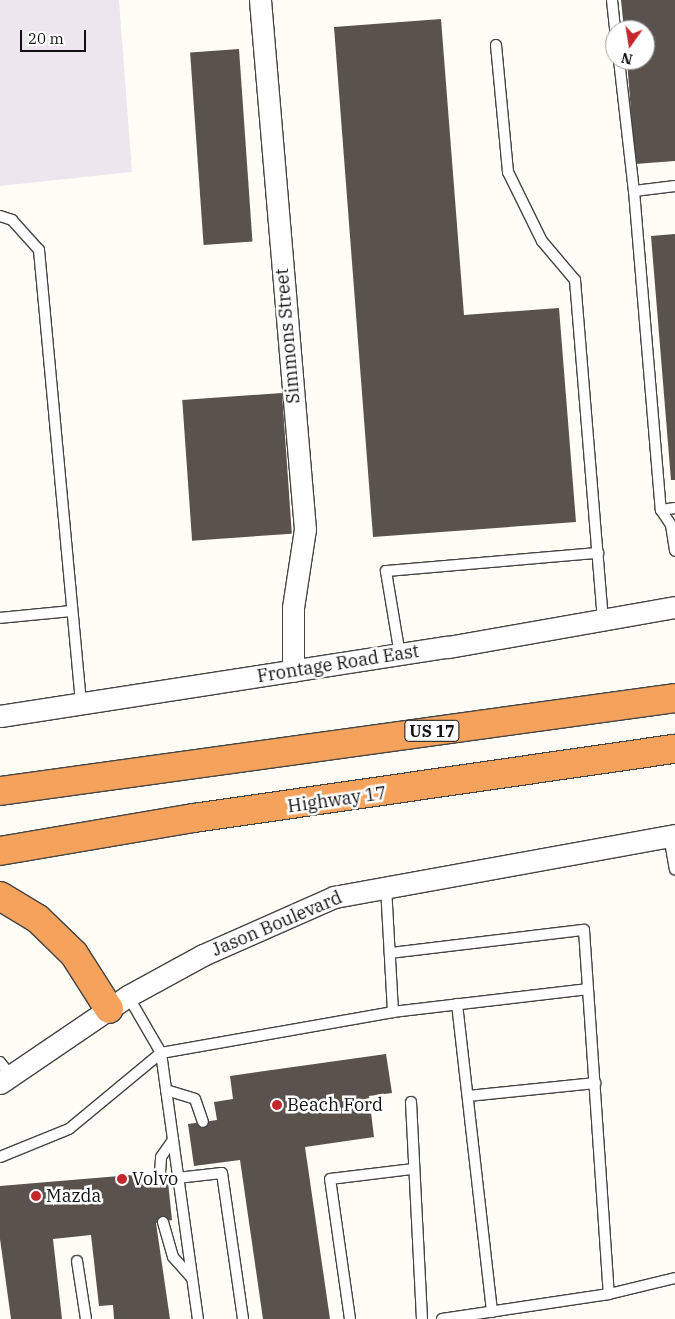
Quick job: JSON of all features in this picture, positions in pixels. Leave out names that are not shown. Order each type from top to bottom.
[{"type":"highway","name":"US 17","points":[[0,791],[675,698]]},
{"type":"highway","name":"Highway 17","points":[[0,851],[194,818],[675,749]]},
{"type":"highway","points":[[0,896],[38,920],[74,954],[119,1003]]},
{"type":"street","name":"Simmons Street","points":[[260,0],[305,529],[293,607],[293,671]]},
{"type":"street","name":"Frontage Road East","points":[[0,716],[400,655],[675,607]]},
{"type":"street","name":"Jason Boulevard","points":[[4,1073],[119,1003],[203,955],[334,897],[672,835]]},
{"type":"lane","points":[[612,0],[614,20]]},
{"type":"lane","points":[[496,44],[508,172],[542,241],[575,280],[604,620]]},
{"type":"lane","points":[[620,70],[634,191],[662,510],[671,526],[675,551]]},
{"type":"lane","points":[[634,191],[675,186]]},
{"type":"lane","points":[[0,216],[12,220],[40,250],[81,704]]},
{"type":"lane","points":[[662,510],[675,508]]},
{"type":"lane","points":[[400,655],[386,571],[598,553]]},
{"type":"lane","points":[[0,618],[72,611]]},
{"type":"lane","points":[[672,835],[675,869]]},
{"type":"lane","points":[[386,887],[393,1012]]},
{"type":"lane","points":[[390,953],[584,930],[610,1294]]},
{"type":"lane","points":[[0,1157],[69,1129],[161,1053],[393,1012],[588,989]]},
{"type":"lane","points":[[119,1003],[161,1053],[198,1319]]},
{"type":"lane","points":[[458,1004],[492,1312]]},
{"type":"lane","points":[[468,1096],[595,1083]]},
{"type":"lane","points":[[166,1090],[195,1099],[203,1122]]},
{"type":"lane","points":[[411,1102],[422,1319]]},
{"type":"lane","points":[[160,1173],[161,1157],[173,1140]]},
{"type":"lane","points":[[350,1319],[330,1179],[413,1169]]},
{"type":"lane","points":[[177,1178],[208,1170],[222,1173],[243,1319]]},
{"type":"lane","points":[[163,1222],[173,1257],[192,1278]]},
{"type":"lane","points":[[77,1261],[86,1319]]},
{"type":"lane","points":[[442,1319],[610,1294],[675,1278]]},
{"type":"shaded area","points":[[0,0],[119,0],[132,172],[0,186]]},
{"type":"building","points":[[621,0],[675,0],[675,161],[635,164],[628,70],[655,70],[655,20],[623,20]]},
{"type":"building","points":[[441,19],[464,315],[559,308],[576,522],[373,537],[334,27]]},
{"type":"building","points":[[239,49],[252,242],[204,245],[190,52]]},
{"type":"building","points":[[675,234],[675,480],[671,480],[651,236]]},
{"type":"building","points":[[282,393],[292,534],[192,541],[182,400]]},
{"type":"building","points":[[386,1054],[392,1093],[369,1096],[374,1137],[305,1147],[330,1319],[263,1319],[240,1160],[194,1166],[188,1124],[217,1120],[214,1102],[233,1099],[230,1076]]},
{"type":"building","points":[[167,1172],[172,1220],[156,1223],[170,1319],[114,1319],[113,1305],[99,1306],[91,1235],[53,1239],[62,1319],[11,1319],[0,1239],[0,1186]]},
{"type":"place","name":"Beach Ford","points":[[277,1105]]},
{"type":"place","name":"Volvo","points":[[122,1179]]},
{"type":"place","name":"Mazda","points":[[36,1196]]}]
